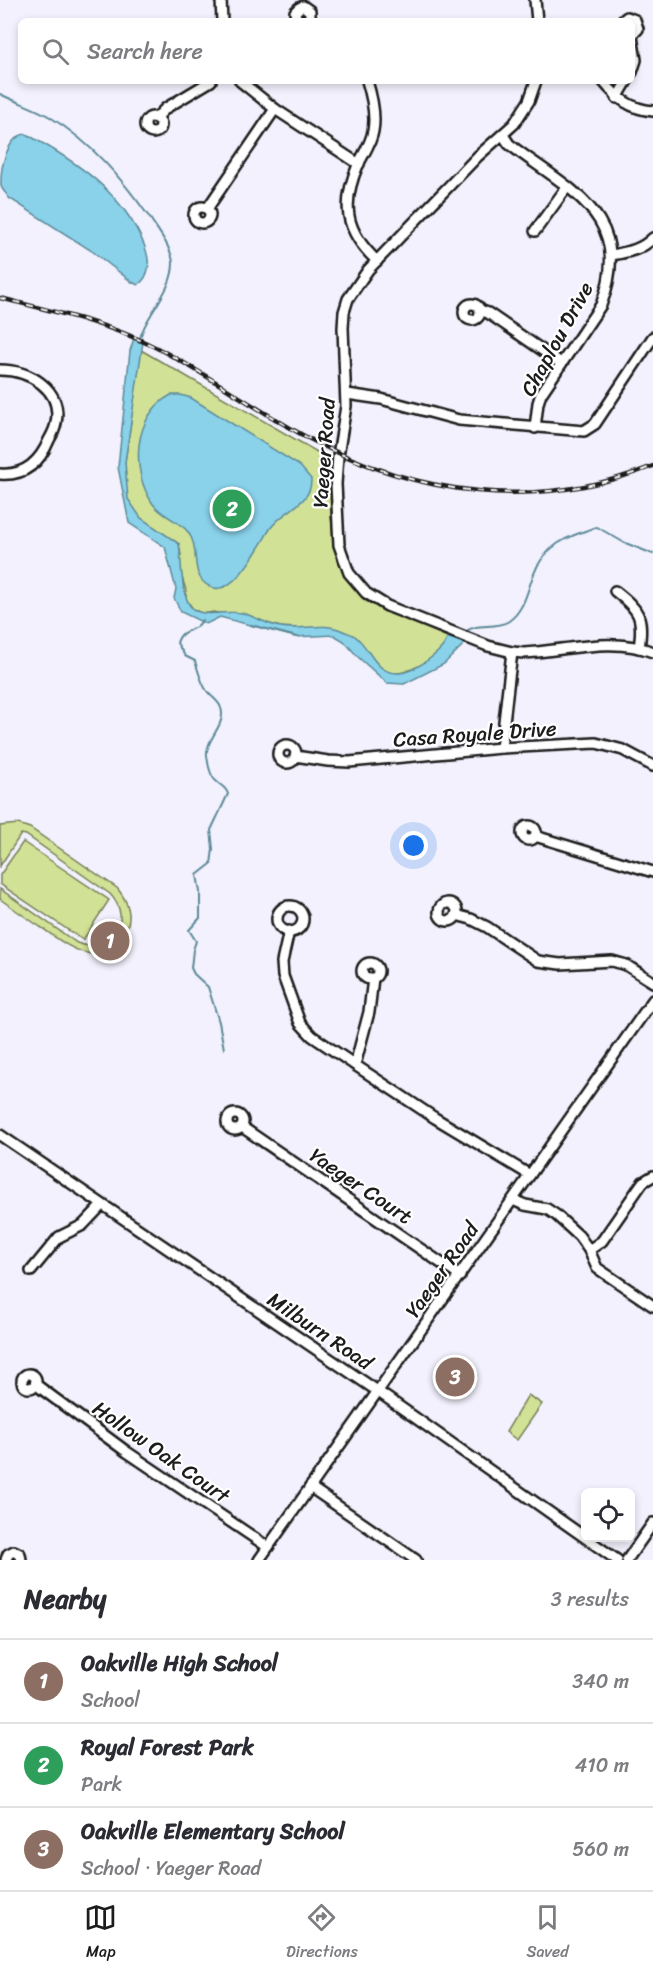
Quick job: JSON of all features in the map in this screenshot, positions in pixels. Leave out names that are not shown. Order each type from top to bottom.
[{"type":"street","points":[[221,0],[222,18]]},
{"type":"street","points":[[536,0],[537,18]]},
{"type":"street","points":[[297,18],[295,12],[303,6],[310,11],[309,18]]},
{"type":"street","points":[[156,118],[166,108],[206,84]]},
{"type":"street","points":[[244,84],[275,109],[359,164]]},
{"type":"street","points":[[368,84],[373,102],[373,130],[350,186],[347,211],[357,239],[377,261]]},
{"type":"street","name":"Yaeger Road","points":[[535,84],[524,111],[514,124],[478,156],[377,261],[354,288],[346,306],[343,328],[346,394],[336,484],[337,533],[343,560],[358,586],[376,601],[453,632],[512,652],[537,652],[603,645],[639,648],[653,652]]},
{"type":"street","points":[[605,84],[617,98],[634,108],[653,111]]},
{"type":"street","points":[[617,98],[625,84]]},
{"type":"street","points":[[207,209],[275,109]]},
{"type":"street","name":"Chaplou Drive","points":[[503,135],[509,144],[585,200],[600,218],[612,255],[607,290],[601,305],[539,398],[535,428]]},
{"type":"street","points":[[535,231],[567,187]]},
{"type":"street","points":[[612,255],[636,250],[653,238]]},
{"type":"street","points":[[480,310],[488,313],[561,363]]},
{"type":"street","points":[[346,394],[381,399],[459,420],[570,431],[588,430],[595,424],[653,337]]},
{"type":"street","points":[[0,370],[23,374],[44,385],[54,399],[57,412],[56,424],[45,451],[36,462],[26,471],[0,474]]},
{"type":"street","points":[[615,591],[635,606],[638,612],[639,648]]},
{"type":"street","points":[[501,748],[512,652]]},
{"type":"street","name":"Casa Royale Drive","points":[[295,756],[349,762],[501,748],[596,743],[623,750],[653,766]]},
{"type":"street","points":[[535,836],[653,872]]},
{"type":"street","points":[[634,866],[653,880]]},
{"type":"street","points":[[456,915],[487,927],[538,961],[560,964],[612,961],[626,965],[653,982]]},
{"type":"street","points":[[289,931],[282,962],[288,994],[300,1023],[312,1036],[435,1118],[530,1175]]},
{"type":"street","points":[[355,1065],[369,1012],[373,978]]},
{"type":"street","name":"Yaeger Road","points":[[259,1560],[653,1000]]},
{"type":"street","name":"Yaeger Court","points":[[242,1127],[460,1276]]},
{"type":"street","name":"Milburn Road","points":[[0,1135],[379,1392],[617,1560]]},
{"type":"street","points":[[589,1250],[602,1241],[644,1182],[653,1176]]},
{"type":"street","points":[[513,1200],[547,1209],[579,1236],[589,1250],[597,1268],[653,1306]]},
{"type":"street","points":[[30,1271],[59,1237],[83,1225],[102,1205]]},
{"type":"street","name":"Hollow Oak Court","points":[[35,1384],[127,1452],[268,1547]]},
{"type":"street","points":[[310,1487],[416,1560]]},
{"type":"street","points":[[627,1560],[653,1523]]},
{"type":"street","points":[[5,1554],[18,1552],[21,1560]]},
{"type":"green space","points":[[141,350],[331,460],[331,518],[340,565],[365,601],[447,637],[440,651],[423,664],[404,672],[388,672],[378,666],[356,637],[280,627],[213,612],[203,614],[193,609],[186,599],[186,590],[180,571],[179,544],[141,518],[125,501],[125,462]]},
{"type":"green space","points":[[18,824],[30,828],[117,888],[129,913],[126,930],[118,944],[108,951],[97,954],[75,949],[0,899],[0,889],[77,943],[89,946],[109,940],[119,924],[120,914],[117,904],[110,894],[26,835],[21,834],[0,866],[0,826]]},
{"type":"green space","points":[[23,842],[109,900],[83,940],[0,884],[0,875]]},
{"type":"green space","points":[[528,1395],[542,1404],[517,1440],[506,1432]]},
{"type":"water","points":[[26,134],[80,167],[125,210],[136,228],[148,258],[147,273],[138,285],[92,251],[9,198],[2,189],[3,162],[9,147],[19,136]]},
{"type":"water","points":[[134,338],[143,342],[125,462],[128,499],[141,518],[179,544],[184,588],[193,609],[203,613],[242,613],[281,627],[335,628],[355,636],[384,669],[399,673],[420,665],[435,655],[447,637],[465,643],[444,664],[404,684],[387,683],[344,641],[334,635],[295,637],[220,617],[206,624],[181,612],[174,598],[176,589],[165,547],[129,523],[118,467],[130,351]]},
{"type":"water","points":[[171,395],[191,398],[300,466],[311,479],[310,488],[302,501],[270,529],[236,579],[218,589],[201,579],[197,571],[191,537],[185,528],[153,504],[141,476],[139,445],[143,430],[158,404]]},
{"type":"waterway","points":[[0,94],[44,114],[65,127],[93,150],[117,176],[164,240],[172,257],[172,274],[139,342]]},
{"type":"waterway","points":[[465,632],[475,627],[504,624],[514,617],[522,606],[538,565],[550,549],[576,534],[597,527],[623,542],[653,554]]},
{"type":"waterway","points":[[202,620],[196,627],[182,634],[177,643],[185,656],[195,661],[205,688],[221,708],[221,720],[209,744],[207,756],[212,776],[228,794],[211,830],[213,849],[211,864],[197,875],[200,892],[200,918],[189,930],[196,941],[191,968],[208,987],[219,1022],[224,1049]]},
{"type":"waterway","points":[[251,625],[297,637]]},
{"type":"railway","points":[[0,298],[79,318],[155,347],[308,438],[349,458],[391,473],[434,484],[478,491],[521,493],[565,489],[609,480],[653,466]]},
{"type":"place","name":"Royal Forest Park","points":[[232,509]]},
{"type":"place","name":"Oakville High School","points":[[110,941]]},
{"type":"place","name":"Oakville Elementary School","points":[[455,1377]]}]
